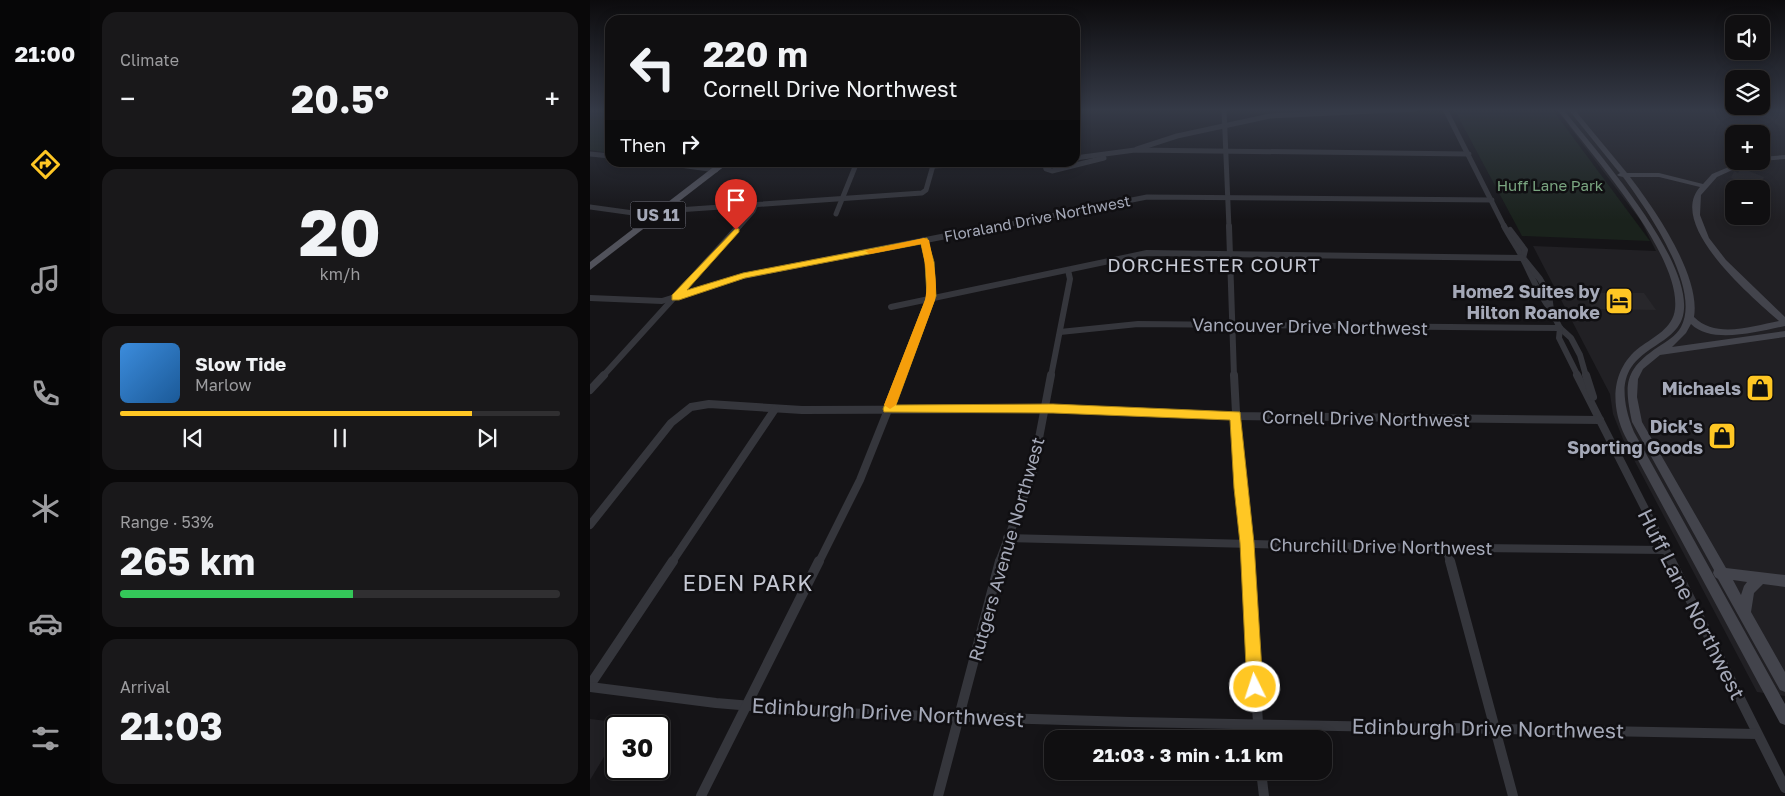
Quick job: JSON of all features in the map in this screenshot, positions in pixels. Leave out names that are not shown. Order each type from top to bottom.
[{"type":"main road","points":[[1589,146],[1650,228],[1665,253],[1677,284],[1680,298],[1680,313],[1671,329],[1640,351],[1626,366],[1620,386],[1620,409],[1629,434],[1785,718]]},
{"type":"main road","points":[[1601,146],[1648,205],[1678,264],[1690,304],[1690,318],[1680,334],[1646,360],[1635,376],[1631,396],[1633,410],[1644,438],[1785,685]]},
{"type":"main road","points":[[1770,158],[1785,157]]},
{"type":"main road","name":"US 11","points":[[590,267],[720,167]]},
{"type":"main road","points":[[1725,170],[1709,180],[1701,191],[1695,208],[1696,220],[1709,246],[1726,267],[1785,322]]},
{"type":"main road","points":[[1626,176],[1648,174],[1682,180],[1709,180]]},
{"type":"main road","points":[[1611,175],[1673,181],[1701,191]]},
{"type":"main road","points":[[1682,180],[1701,191]]},
{"type":"main road","points":[[1650,228],[1656,231],[1678,264]]},
{"type":"main road","points":[[1690,318],[1697,325],[1722,333],[1785,322]]},
{"type":"main road","points":[[1655,353],[1785,334]]},
{"type":"main road","points":[[1706,572],[1785,581]]},
{"type":"main road","points":[[1745,613],[1748,590],[1761,578]]},
{"type":"street","points":[[1080,164],[1145,146]]},
{"type":"street","points":[[1226,146],[1236,416],[1240,488],[1247,543],[1258,730]]},
{"type":"street","name":"Huff Lane Northwest","points":[[1465,146],[1516,250],[1523,258],[1539,295],[1552,310],[1560,328],[1559,338],[1785,788]]},
{"type":"street","points":[[1080,157],[1131,151],[1469,154]]},
{"type":"street","points":[[590,154],[605,156]]},
{"type":"street","points":[[694,167],[716,170]]},
{"type":"street","points":[[836,214],[854,167]]},
{"type":"street","points":[[590,207],[659,214],[756,204],[924,192],[932,167]]},
{"type":"street","points":[[1045,167],[1046,170],[1052,171],[1068,167]]},
{"type":"street","name":"Floraland Drive Northwest","points":[[590,298],[657,302],[743,276],[1147,197],[1492,200]]},
{"type":"street","points":[[590,390],[746,220],[756,204]]},
{"type":"street","points":[[701,796],[860,480],[930,300],[931,280],[924,240]]},
{"type":"street","points":[[891,307],[1147,253],[1523,258]]},
{"type":"street","name":"Rutgers Avenue Northwest","points":[[938,796],[987,606],[1007,538],[1032,475],[1070,279],[1068,270]]},
{"type":"street","name":"Vancouver Drive Northwest","points":[[1060,332],[1138,324],[1560,328]]},
{"type":"street","name":"Cornell Drive Northwest","points":[[590,525],[678,416],[698,405],[775,409],[1046,410],[1236,416],[1600,420]]},
{"type":"street","points":[[590,686],[775,409]]},
{"type":"street","name":"Churchill Drive Northwest","points":[[1007,538],[1446,548],[1665,550]]},
{"type":"street","points":[[1446,548],[1493,728],[1513,796]]},
{"type":"street","name":"Edinburgh Drive Northwest","points":[[590,686],[747,706],[837,713],[1130,722],[1757,734]]},
{"type":"street","points":[[1263,780],[1264,796]]},
{"type":"shaded area","points":[[1584,146],[1725,146],[1725,170],[1770,170],[1770,146],[1785,146],[1785,696],[1757,692],[1623,439],[1613,414],[1610,394],[1533,246],[1656,251],[1641,221]]},
{"type":"shaded area","points":[[590,719],[605,721],[605,755],[590,780]]},
{"type":"green space","points":[[590,146],[605,146],[605,152],[590,150]]},
{"type":"green space","name":"Huff Lane Park","points":[[1474,146],[1580,146],[1650,241],[1522,236]]},
{"type":"building","points":[[1740,170],[1746,170],[1764,177],[1763,180],[1737,180],[1731,178],[1734,171],[1738,173]]},
{"type":"building","name":"Home2 Suites by Hilton Roanoke","points":[[1583,293],[1644,293],[1656,310],[1593,309]]},
{"type":"slow traffic","points":[[870,251],[924,240],[929,262],[932,296],[890,405]]},
{"type":"place","name":"Home2 Suites by Hilton Roanoke","points":[[1619,301]]},
{"type":"place","name":"Michaels","points":[[1760,388]]},
{"type":"place","name":"Dick's Sporting Goods","points":[[1722,436]]},
{"type":"district","name":"DORCHESTER COURT","points":[[1214,264]]},
{"type":"district","name":"EDEN PARK","points":[[748,582]]},
{"type":"route","points":[[736,230],[675,298],[743,276],[924,240],[929,262],[932,296],[888,409],[1036,411],[1053,409],[1236,416],[1240,488],[1247,543],[1255,687]]}]
